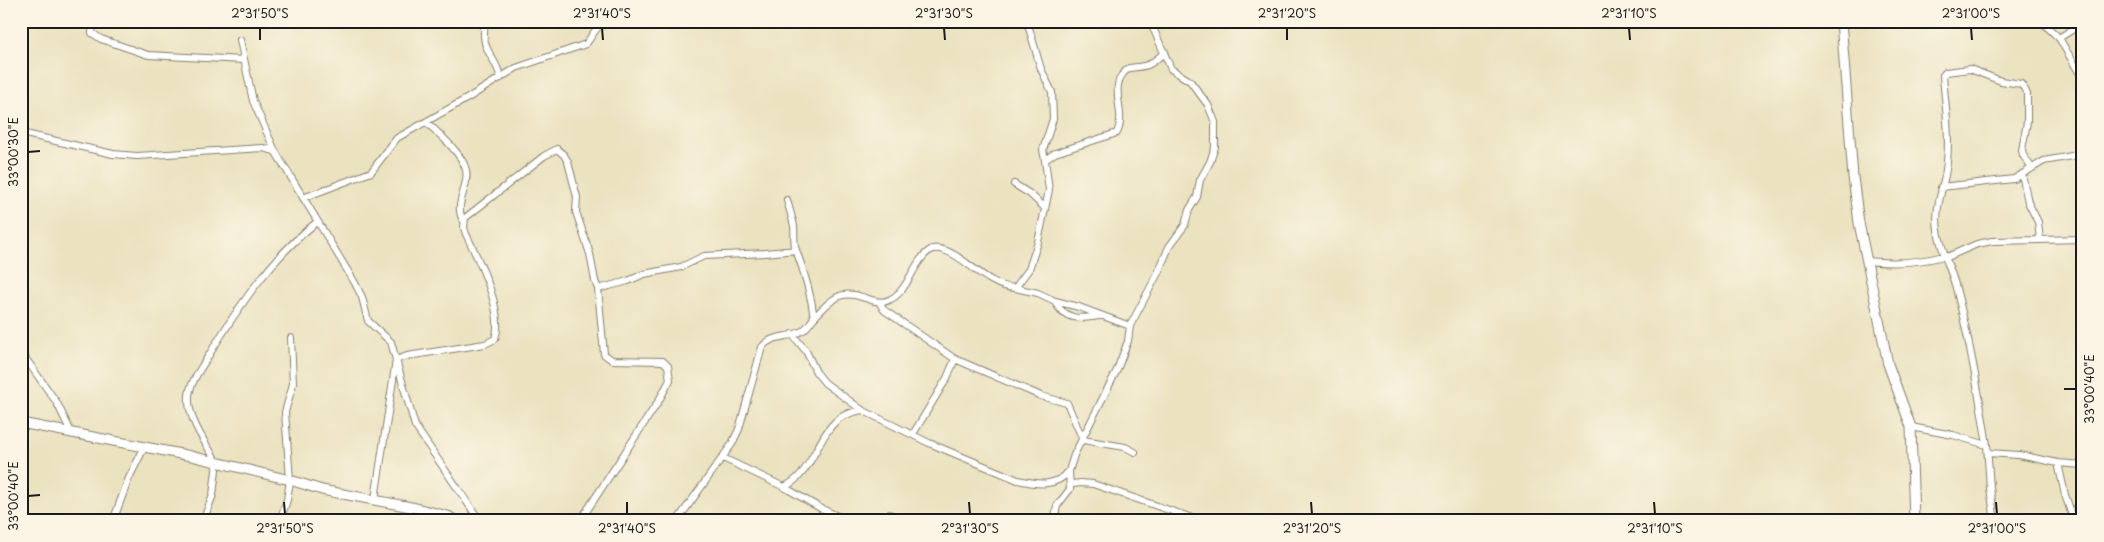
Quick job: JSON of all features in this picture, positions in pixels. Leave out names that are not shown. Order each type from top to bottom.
[{"type":"main road","points":[[1841,21],[1853,177],[1866,261],[1888,364],[1911,427],[1914,521]]},
{"type":"main road","points":[[21,424],[145,446],[217,462],[322,490],[424,510],[456,521]]},
{"type":"street","points":[[93,21],[92,33],[101,40],[148,55],[244,60]]},
{"type":"street","points":[[485,21],[484,37],[486,48],[501,78]]},
{"type":"street","points":[[1015,288],[1029,269],[1038,242],[1049,190],[1043,150],[1053,119],[1052,92],[1039,64],[1027,21]]},
{"type":"street","points":[[792,334],[806,351],[816,372],[825,383],[862,410],[1018,480],[1031,483],[1059,481],[1069,471],[1074,455],[1120,363],[1128,341],[1130,326],[1158,273],[1169,247],[1186,225],[1189,210],[1198,198],[1200,180],[1210,162],[1214,147],[1215,122],[1204,98],[1190,81],[1171,69],[1150,21]]},
{"type":"street","points":[[2041,21],[2059,38],[2083,79]]},
{"type":"street","points":[[2059,38],[2083,22]]},
{"type":"street","points":[[303,198],[371,172],[397,138],[516,68],[531,61],[586,44],[598,28],[614,23]]},
{"type":"street","points":[[240,40],[253,101],[275,151],[355,283],[362,297],[368,321],[391,342],[415,426],[480,521]]},
{"type":"street","points":[[1045,160],[1055,153],[1117,132],[1120,124],[1116,85],[1119,78],[1129,68],[1140,68],[1150,65],[1165,52]]},
{"type":"street","points":[[1995,521],[1990,488],[1987,445],[1967,328],[1955,281],[1944,257],[1938,230],[1938,199],[1947,164],[1948,142],[1943,75],[1946,72],[1970,69],[2002,81],[2021,84],[2024,88],[2028,108],[2022,150],[2031,167]]},
{"type":"street","points":[[396,360],[407,356],[485,344],[495,338],[498,328],[496,312],[483,273],[466,234],[464,221],[460,216],[458,208],[463,200],[466,168],[451,146],[426,122]]},
{"type":"street","points":[[21,133],[106,152],[137,156],[263,148],[275,151]]},
{"type":"street","points":[[464,221],[468,214],[544,156],[557,150],[560,151],[568,162],[575,187],[577,197],[576,212],[590,254],[598,289],[604,354],[612,360],[663,361],[668,366],[670,380],[658,402],[580,521]]},
{"type":"street","points":[[1941,188],[2014,179],[2031,167],[2054,158],[2083,154]]},
{"type":"street","points":[[2022,174],[2028,202],[2038,222],[2040,240]]},
{"type":"street","points":[[1014,184],[1030,194],[1045,208]]},
{"type":"street","points":[[787,200],[794,225],[796,250],[800,257],[801,269],[807,285],[814,318]]},
{"type":"street","points":[[203,521],[213,495],[217,462],[194,419],[189,403],[191,389],[234,314],[254,287],[290,244],[317,222]]},
{"type":"street","points":[[1866,261],[1892,264],[1919,262],[1944,257],[1977,244],[1992,241],[2083,238]]},
{"type":"street","points":[[677,521],[708,475],[723,458],[739,429],[762,347],[768,340],[800,333],[836,298],[843,295],[857,295],[878,302],[885,302],[896,296],[926,252],[939,248],[946,249],[992,282],[1007,288],[1038,293],[1055,301],[1079,307],[1130,326]]},
{"type":"street","points":[[598,289],[628,281],[644,274],[681,267],[704,256],[765,254],[796,250]]},
{"type":"street","points":[[1055,301],[1062,312],[1078,319],[1100,316]]},
{"type":"street","points":[[878,302],[884,310],[955,360],[1041,396],[1067,403],[1077,430],[1083,440],[1125,447],[1135,452]]},
{"type":"street","points":[[280,521],[287,500],[290,480],[285,412],[293,384],[291,338]]},
{"type":"street","points":[[21,352],[56,403],[72,434]]},
{"type":"street","points":[[374,499],[396,360]]},
{"type":"street","points":[[913,434],[947,378],[955,360]]},
{"type":"street","points":[[784,487],[799,478],[834,424],[842,417],[862,410]]},
{"type":"street","points":[[1911,427],[1953,435],[1987,445]]},
{"type":"street","points":[[113,521],[129,478],[145,446]]},
{"type":"street","points":[[1988,453],[2019,455],[2058,463],[2083,465]]},
{"type":"street","points":[[723,458],[784,487],[820,508],[848,521]]},
{"type":"street","points":[[2058,463],[2065,495],[2074,521]]},
{"type":"street","points":[[1054,521],[1058,506],[1072,484],[1069,471]]},
{"type":"street","points":[[1072,484],[1093,484],[1201,521]]},
{"type":"street","points":[[875,521],[889,514],[907,521]]}]
